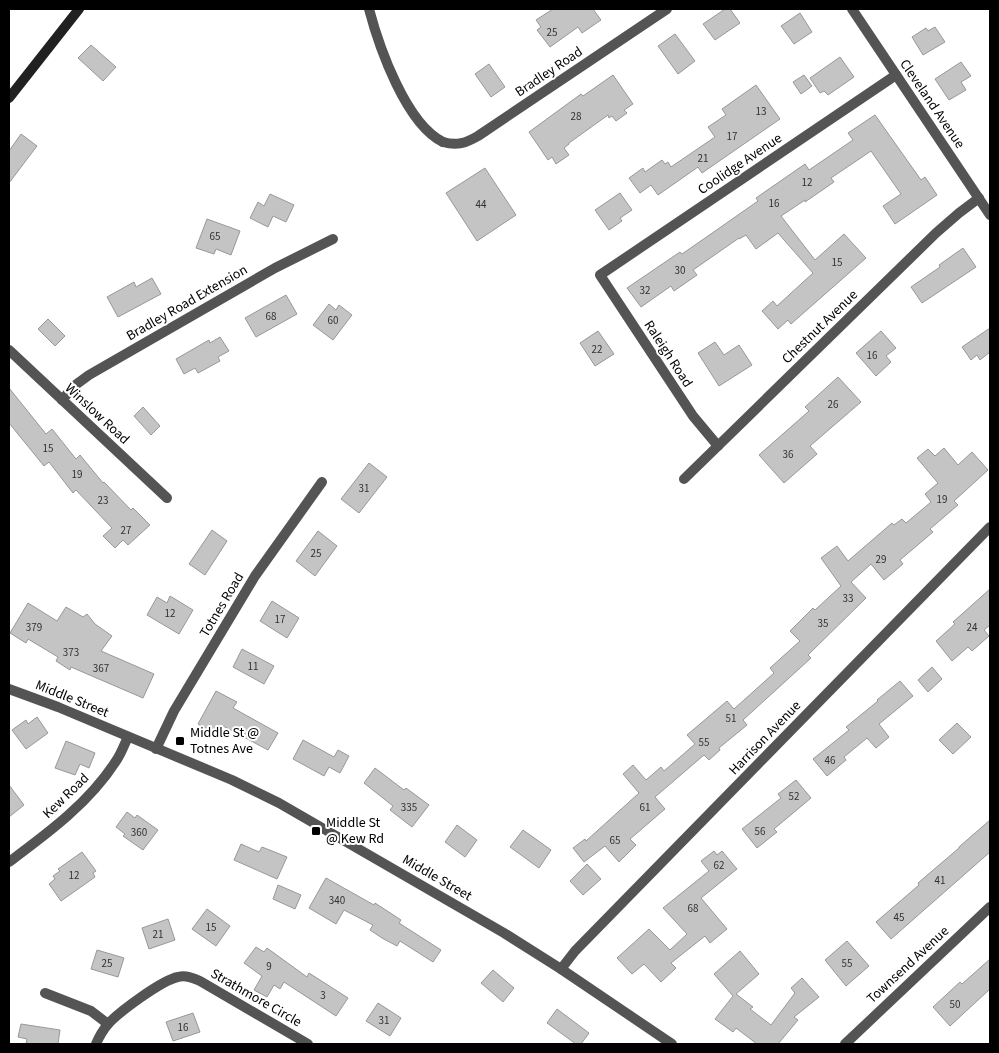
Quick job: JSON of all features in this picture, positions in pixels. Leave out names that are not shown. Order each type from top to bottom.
[{"type":"main road","points":[[9,98],[79,9]]},
{"type":"street","name":"Bradley Road","points":[[369,9],[377,35],[404,98],[430,134],[443,142],[457,144],[464,143],[478,136],[667,9]]},
{"type":"street","name":"Cleveland Avenue","points":[[852,9],[990,215]]},
{"type":"street","name":"Coolidge Avenue","points":[[600,275],[896,75]]},
{"type":"street","name":"Chestnut Avenue","points":[[684,479],[936,233],[979,198]]},
{"type":"street","name":"Bradley Road Extension","points":[[62,400],[74,386],[89,375],[270,271],[333,240]]},
{"type":"street","name":"Raleigh Road","points":[[600,275],[693,416],[718,446]]},
{"type":"street","name":"Winslow Road","points":[[9,350],[166,498]]},
{"type":"street","name":"Totnes Road","points":[[156,748],[174,711],[255,576],[322,482]]},
{"type":"street","name":"Harrison Avenue","points":[[561,969],[576,951],[990,527]]},
{"type":"street","name":"Middle Street","points":[[9,689],[58,707],[232,780],[279,803],[497,928],[672,1044]]},
{"type":"street","name":"Kew Road","points":[[9,862],[58,824],[90,793],[112,767],[128,737]]},
{"type":"street","name":"Townsend Avenue","points":[[845,1044],[990,907]]},
{"type":"street","name":"Strathmore Circle","points":[[96,1044],[108,1024],[125,1009],[162,983],[170,979],[186,976],[200,981],[308,1044]]},
{"type":"street","points":[[45,993],[91,1011],[108,1024]]},
{"type":"building","points":[[553,9],[593,9],[601,20],[582,33],[578,27],[550,47],[537,30],[541,27],[536,20]]},
{"type":"building","points":[[725,9],[730,9],[740,23],[715,40],[703,24]]},
{"type":"building","points":[[800,13],[812,32],[794,44],[781,26]]},
{"type":"building","points":[[935,27],[945,42],[923,55],[912,37],[926,28],[928,31]]},
{"type":"building","points":[[675,34],[695,61],[678,74],[658,46]]},
{"type":"building","points":[[91,45],[116,67],[103,81],[78,58]]},
{"type":"building","points":[[840,57],[854,77],[828,95],[824,91],[820,93],[810,78]]},
{"type":"building","points":[[961,62],[971,76],[961,82],[966,90],[949,100],[935,79]]},
{"type":"building","points":[[489,64],[505,87],[491,97],[475,74]]},
{"type":"building","points":[[613,75],[633,104],[624,110],[627,113],[616,121],[612,116],[609,118],[608,115],[564,148],[569,155],[556,164],[552,157],[548,160],[529,132],[581,94],[583,96]]},
{"type":"building","points":[[804,75],[812,86],[801,94],[793,82]]},
{"type":"building","points":[[756,85],[780,119],[702,173],[698,167],[658,195],[651,185],[640,193],[629,178],[643,168],[645,172],[662,160],[665,164],[668,162],[671,167],[715,137],[708,127],[726,115],[722,109]]},
{"type":"building","points":[[875,115],[921,180],[925,177],[937,195],[895,224],[883,206],[901,194],[871,151],[831,178],[834,182],[781,216],[815,260],[844,234],[866,258],[791,324],[788,320],[778,329],[762,311],[773,301],[777,306],[813,273],[778,233],[756,249],[746,235],[739,238],[693,270],[697,275],[674,291],[671,286],[641,307],[627,288],[718,229],[758,201],[756,198],[805,164],[809,170],[853,140],[848,133]]},
{"type":"building","points":[[21,134],[37,146],[9,183],[9,151]]},
{"type":"building","points":[[485,168],[516,215],[477,241],[446,193]]},
{"type":"building","points":[[620,193],[632,210],[620,218],[622,221],[609,230],[595,210]]},
{"type":"building","points":[[270,194],[294,205],[286,222],[273,216],[268,227],[250,218],[258,202],[264,206]]},
{"type":"building","points":[[207,219],[240,231],[231,255],[216,249],[214,254],[196,248]]},
{"type":"building","points":[[963,248],[976,267],[922,303],[911,287]]},
{"type":"building","points":[[152,278],[161,294],[118,317],[107,297],[134,282],[136,287]]},
{"type":"building","points":[[286,295],[297,314],[256,337],[245,318]]},
{"type":"building","points":[[329,304],[336,310],[339,305],[352,315],[333,340],[313,325]]},
{"type":"building","points":[[48,319],[65,336],[55,346],[38,329]]},
{"type":"building","points":[[990,328],[990,352],[980,360],[977,355],[971,360],[962,347]]},
{"type":"building","points":[[598,331],[614,354],[595,366],[580,343]]},
{"type":"building","points":[[881,331],[896,348],[886,356],[891,362],[876,376],[856,353]]},
{"type":"building","points":[[220,337],[229,351],[218,357],[220,361],[198,373],[195,368],[184,374],[176,359],[209,340],[210,343]]},
{"type":"building","points":[[715,342],[724,355],[739,345],[752,365],[719,386],[698,353]]},
{"type":"building","points":[[838,377],[861,402],[810,446],[817,454],[784,483],[759,455],[809,411],[805,407]]},
{"type":"building","points":[[9,388],[46,434],[52,429],[76,459],[80,455],[103,483],[150,525],[128,545],[123,540],[115,548],[103,536],[112,528],[76,490],[73,493],[49,462],[44,466],[9,423]]},
{"type":"building","points":[[143,407],[160,426],[151,435],[134,416]]},
{"type":"building","points":[[944,448],[958,465],[972,452],[988,470],[954,501],[958,505],[930,529],[933,532],[900,560],[903,564],[884,580],[871,564],[851,582],[866,598],[808,655],[811,658],[743,720],[747,725],[719,748],[720,750],[709,760],[704,755],[655,797],[665,809],[630,839],[636,845],[619,862],[605,846],[584,862],[573,848],[585,839],[586,841],[639,793],[623,774],[633,765],[646,780],[661,767],[664,771],[695,744],[687,735],[727,701],[734,709],[774,673],[770,668],[800,641],[790,631],[813,608],[815,610],[841,586],[821,558],[837,546],[848,561],[892,523],[894,525],[902,519],[906,523],[931,502],[925,494],[938,483],[917,458],[928,449],[935,456]]},
{"type":"building","points":[[369,463],[387,477],[359,513],[341,499]]},
{"type":"building","points":[[212,530],[227,541],[205,575],[189,564]]},
{"type":"building","points":[[318,531],[337,546],[315,576],[296,561]]},
{"type":"building","points":[[990,589],[990,625],[984,630],[989,636],[972,651],[968,647],[952,661],[936,641],[955,624],[953,622]]},
{"type":"building","points":[[170,596],[193,610],[179,634],[147,615],[157,597],[167,603]]},
{"type":"building","points":[[272,601],[299,618],[287,638],[260,621]]},
{"type":"building","points":[[28,603],[57,621],[66,607],[83,617],[87,614],[95,624],[112,636],[101,651],[154,674],[143,698],[71,667],[70,670],[56,661],[58,657],[28,639],[26,643],[10,633]]},
{"type":"building","points":[[242,649],[274,666],[264,684],[233,667]]},
{"type":"building","points":[[932,667],[942,679],[928,692],[918,680]]},
{"type":"building","points":[[900,681],[913,696],[879,724],[889,737],[876,748],[867,738],[844,757],[846,760],[827,776],[813,759],[849,730],[846,727]]},
{"type":"building","points":[[216,691],[237,702],[233,708],[278,733],[268,750],[223,726],[218,735],[198,724]]},
{"type":"building","points":[[37,717],[48,733],[26,749],[12,730],[26,720],[28,724]]},
{"type":"building","points":[[957,723],[971,737],[953,754],[939,740]]},
{"type":"building","points":[[303,740],[334,757],[338,750],[349,756],[340,773],[329,767],[324,776],[293,759]]},
{"type":"building","points":[[66,741],[95,753],[89,768],[80,764],[75,775],[55,768]]},
{"type":"building","points":[[375,768],[404,790],[406,788],[429,805],[412,827],[390,810],[393,806],[364,783]]},
{"type":"building","points":[[796,780],[811,798],[774,829],[777,832],[757,848],[742,829],[781,798],[778,794]]},
{"type":"building","points":[[9,785],[24,805],[9,817]]},
{"type":"building","points":[[127,812],[135,818],[137,815],[158,830],[143,850],[123,836],[125,834],[116,827]]},
{"type":"building","points":[[990,820],[990,852],[891,939],[876,922]]},
{"type":"building","points":[[457,825],[477,840],[465,857],[445,842]]},
{"type":"building","points":[[523,830],[551,850],[539,868],[510,847]]},
{"type":"building","points":[[241,844],[259,852],[262,847],[287,857],[277,879],[234,860]]},
{"type":"building","points":[[714,851],[717,855],[722,851],[737,869],[701,898],[727,929],[710,943],[705,936],[671,963],[676,968],[661,982],[644,964],[632,974],[617,958],[649,929],[670,950],[687,934],[663,908],[709,871],[701,861]]},
{"type":"building","points":[[82,852],[96,871],[93,873],[95,877],[61,901],[49,884],[55,879],[53,876],[60,871],[58,869]]},
{"type":"building","points":[[587,864],[601,879],[583,895],[570,881]]},
{"type":"building","points":[[326,878],[374,905],[375,903],[401,920],[399,923],[441,950],[433,962],[400,941],[397,946],[382,938],[370,930],[373,925],[344,910],[336,924],[309,908]]},
{"type":"building","points":[[278,885],[301,895],[295,909],[273,899]]},
{"type":"building","points":[[207,909],[230,926],[216,946],[192,929]]},
{"type":"building","points":[[168,919],[175,940],[149,949],[142,928]]},
{"type":"building","points":[[847,941],[869,966],[846,986],[825,960]]},
{"type":"building","points":[[256,947],[264,952],[267,948],[307,977],[309,973],[348,998],[336,1016],[284,982],[280,989],[274,985],[267,997],[254,990],[262,976],[244,963]]},
{"type":"building","points":[[97,950],[124,958],[118,977],[91,969]]},
{"type":"building","points":[[740,951],[759,974],[736,994],[753,1007],[750,1009],[771,1025],[795,993],[791,988],[802,978],[819,997],[794,1017],[798,1020],[778,1044],[757,1044],[736,1028],[733,1032],[715,1019],[733,996],[714,974]]},
{"type":"building","points":[[990,959],[990,989],[950,1026],[933,1007],[960,982],[962,984]]},
{"type":"building","points":[[493,970],[514,988],[503,1002],[481,983]]},
{"type":"building","points":[[378,1003],[401,1018],[390,1036],[366,1021]]},
{"type":"building","points":[[557,1009],[589,1033],[581,1044],[576,1044],[547,1023]]},
{"type":"building","points":[[193,1013],[200,1032],[173,1041],[166,1022]]},
{"type":"building","points":[[21,1024],[60,1030],[58,1044],[26,1044],[27,1039],[18,1037]]},
{"type":"place","name":"Middle St @ Totnes Ave","points":[[180,741]]},
{"type":"place","name":"Middle St @ Kew Rd","points":[[316,831]]}]
